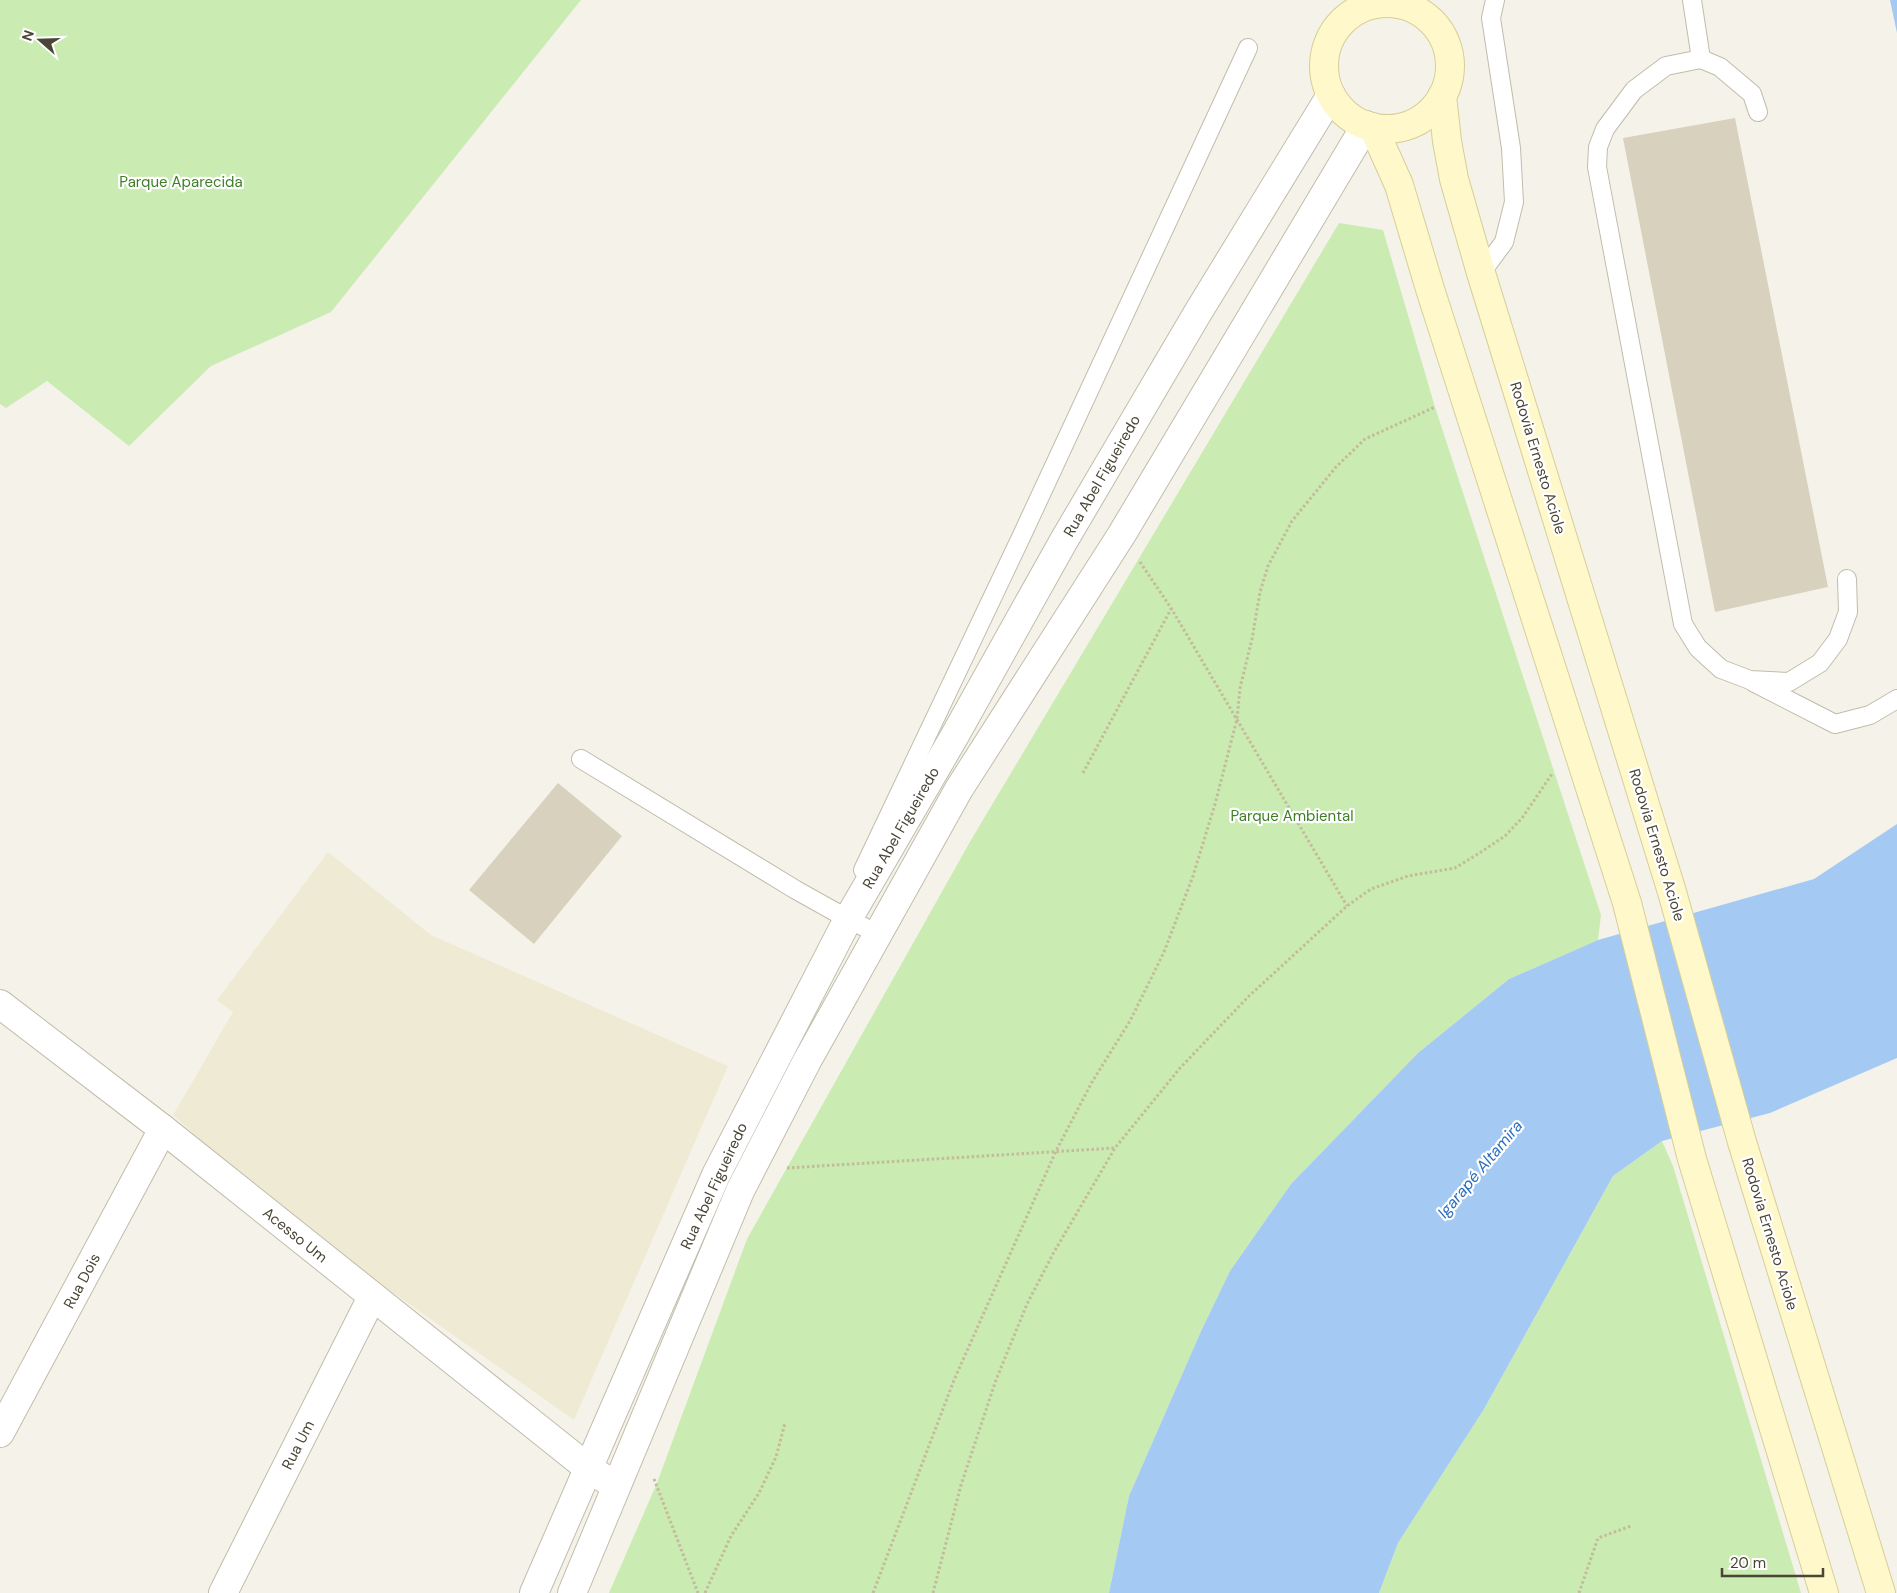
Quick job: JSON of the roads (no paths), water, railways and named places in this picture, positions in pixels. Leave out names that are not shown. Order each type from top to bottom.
[{"type":"main road","points":[[1389,2],[1427,8],[1442,34],[1449,54],[1449,76],[1442,96],[1430,112],[1413,123],[1394,129],[1369,126],[1357,122],[1344,113],[1327,87],[1324,68],[1327,48],[1335,30],[1351,8],[1389,2]]},
{"type":"main road","name":"Rodovia Ernesto Aciole","points":[[1442,96],[1454,179],[1481,273],[1672,892],[1742,1142],[1881,1593]]},
{"type":"main road","points":[[1369,126],[1398,185],[1627,903],[1692,1159],[1824,1593]]},
{"type":"street","name":"Rua Abel Figueiredo","points":[[534,1593],[716,1175],[844,917],[954,737],[1063,542],[1192,323],[1332,95]]},
{"type":"street","name":"Rua Abel Figueiredo","points":[[572,1593],[740,1191],[807,1061],[959,789],[1122,534],[1369,126]]},
{"type":"street","name":"Acesso Um","points":[[0,1004],[163,1129],[588,1468],[616,1486]]},
{"type":"street","name":"Rua Dois","points":[[0,1432],[163,1129]]},
{"type":"street","name":"Rua Um","points":[[223,1593],[372,1297]]},
{"type":"lane","points":[[1481,273],[1504,242],[1514,202],[1512,148],[1492,18],[1495,0]]},
{"type":"lane","points":[[1692,0],[1701,59]]},
{"type":"lane","points":[[844,917],[1248,48]]},
{"type":"lane","points":[[1758,112],[1752,94],[1720,67],[1701,59],[1666,66],[1634,90],[1605,128],[1598,147],[1597,167],[1683,624],[1698,648],[1721,670],[1750,680],[1835,724],[1870,715],[1897,698]]},
{"type":"lane","points":[[1750,680],[1789,682],[1820,663],[1838,639],[1848,612],[1847,579]]},
{"type":"lane","points":[[581,759],[844,917],[878,934]]},
{"type":"water","points":[[1890,0],[1897,0],[1897,33]]},
{"type":"water","name":"Igarapé Altamira","points":[[1897,824],[1897,1058],[1770,1113],[1662,1141],[1613,1176],[1484,1409],[1398,1543],[1379,1593],[1109,1593],[1129,1496],[1202,1329],[1230,1271],[1291,1184],[1418,1053],[1509,979],[1598,940],[1814,879]]},
{"type":"park label","name":"Parque Aparecida","points":[[181,182]]},
{"type":"park label","name":"Parque Ambiental","points":[[1292,816]]}]
